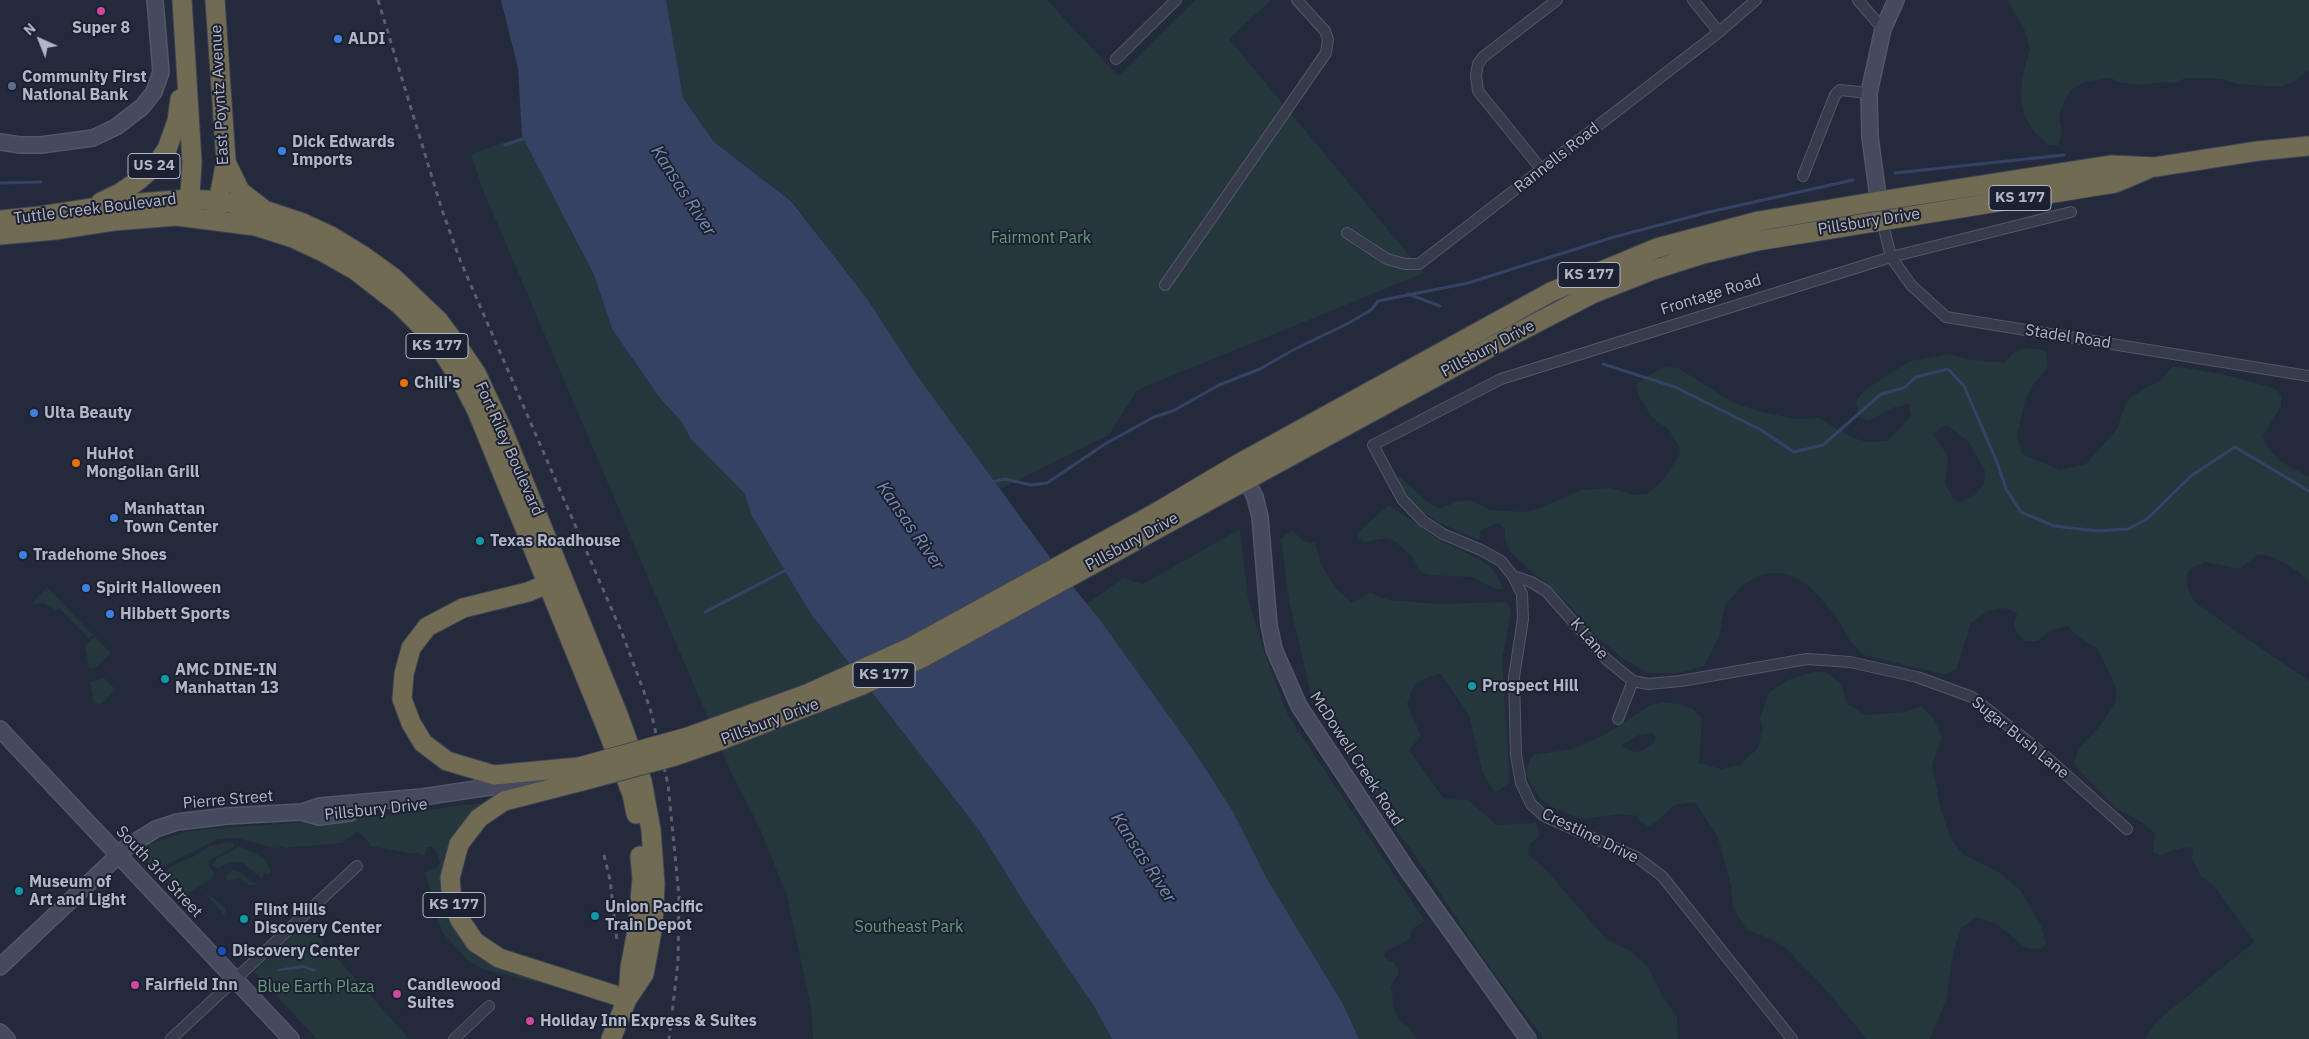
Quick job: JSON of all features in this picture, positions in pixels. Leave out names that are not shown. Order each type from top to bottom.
[{"type":"highway","name":"East Poyntz Avenue","points":[[182,0],[192,162],[189,208]]},
{"type":"highway","name":"East Poyntz Avenue","points":[[214,219],[220,201],[226,161],[215,0]]},
{"type":"highway","name":"US 24","points":[[72,211],[120,193],[156,165],[167,149],[174,130],[186,79]]},
{"type":"highway","name":"Pillsbury Drive","points":[[1162,517],[1238,464],[1542,297],[1606,268],[1657,248],[1759,221],[1878,201],[2112,165],[2155,167],[2258,151],[2309,146]]},
{"type":"highway","points":[[226,161],[240,191],[267,211]]},
{"type":"highway","name":"Pillsbury Drive","points":[[581,774],[807,694],[909,648],[1162,517],[1248,481],[1509,337],[1592,294],[1703,254],[1756,241],[2115,182],[2155,167]]},
{"type":"highway","name":"Tuttle Creek Boulevard","points":[[0,235],[151,217],[220,201]]},
{"type":"highway","name":"Fort Riley Boulevard","points":[[220,201],[267,211],[303,223],[351,247],[394,278],[438,320],[463,354],[490,400],[632,794],[639,832],[642,878],[638,925],[630,968],[627,999],[611,1039]]},
{"type":"highway","name":"Tuttle Creek Boulevard","points":[[0,220],[112,205],[189,208],[214,219]]},
{"type":"highway","name":"Fort Riley Boulevard","points":[[214,219],[255,226],[293,238],[325,253],[355,270],[378,287],[423,328],[454,369],[477,411],[556,581]]},
{"type":"highway","name":"KS 177","points":[[556,581],[528,592],[463,608],[427,626],[410,648],[404,674],[402,699],[411,723],[423,743],[446,761],[494,775],[581,774]]},
{"type":"highway","name":"KS 177","points":[[581,774],[504,802],[479,818],[459,844],[450,878],[452,900],[460,920],[475,942],[499,958],[627,999]]},
{"type":"street","points":[[0,142],[20,145],[41,145],[93,138],[116,127],[142,107],[154,92],[161,72],[154,0]]},
{"type":"street","points":[[1116,59],[1176,0]]},
{"type":"street","points":[[1165,285],[1326,53],[1328,39],[1325,31],[1297,0]]},
{"type":"street","points":[[1542,170],[1478,90],[1476,75],[1478,64],[1483,57],[1557,0]]},
{"type":"street","points":[[1693,0],[1719,32]]},
{"type":"street","name":"Rannells Road","points":[[1347,233],[1370,250],[1387,259],[1405,264],[1418,264],[1719,32],[1756,0]]},
{"type":"street","points":[[1858,0],[1883,29]]},
{"type":"street","points":[[1882,220],[1870,137],[1869,93],[1883,29],[1896,0]]},
{"type":"street","points":[[1803,176],[1836,95],[1840,90],[1869,93]]},
{"type":"street","name":"Frontage Road","points":[[1373,445],[1501,379],[1891,257],[2071,212]]},
{"type":"street","name":"Stadel Road","points":[[1882,220],[1891,257],[1912,285],[1946,317],[2309,376]]},
{"type":"street","name":"Crestline Drive","points":[[1373,445],[1402,499],[1423,521],[1443,534],[1480,550],[1501,562],[1513,576],[1522,594],[1523,620],[1514,677],[1516,755],[1521,783],[1531,804],[1544,816],[1638,858],[1662,876],[1792,1039]]},
{"type":"street","name":"McDowell Creek Road","points":[[1238,464],[1255,497],[1260,517],[1269,626],[1298,706],[1406,868],[1528,1039]]},
{"type":"street","name":"K Lane","points":[[1513,576],[1531,582],[1546,591],[1606,659],[1632,681]]},
{"type":"street","name":"Sugar Bush Lane","points":[[1632,681],[1648,684],[1681,681],[1807,659],[1850,662],[1917,677],[1972,697],[2035,747],[2127,829]]},
{"type":"street","points":[[1618,718],[1632,681]]},
{"type":"street","name":"South 3rd Street","points":[[1,731],[119,854],[291,1039]]},
{"type":"street","name":"Pillsbury Drive","points":[[302,812],[320,806],[380,802],[581,774]]},
{"type":"street","name":"Pierre Street","points":[[0,967],[119,854],[138,839],[177,822],[227,816],[302,812]]},
{"type":"street","points":[[171,1039],[356,866]]},
{"type":"street","points":[[454,1039],[489,1006]]},
{"type":"street","points":[[0,1032],[7,1039]]},
{"type":"green space","name":"Fairmont Park","points":[[666,0],[1047,0],[1118,76],[1195,0],[1271,0],[1229,39],[1424,273],[1137,390],[1109,435],[1000,489],[916,374],[866,297],[792,201],[714,142],[683,98]]},
{"type":"green space","points":[[2007,0],[2309,0],[2309,70],[2292,83],[2282,86],[2237,84],[2223,79],[2187,78],[2172,83],[2162,82],[2140,85],[2118,82],[2111,78],[2084,82],[2071,90],[2065,100],[2059,116],[2062,133],[2058,145],[2049,145],[2034,132],[2024,114],[2021,96],[2022,78],[2030,49],[2024,28]]},
{"type":"green space","name":"Southeast Park","points":[[522,136],[594,275],[612,329],[659,397],[681,421],[691,439],[744,493],[752,516],[811,614],[979,830],[1028,909],[1095,1008],[1112,1039],[813,1039],[811,1008],[787,896],[760,829],[730,770],[481,185],[471,154]]},
{"type":"green space","points":[[2024,348],[2038,349],[2046,352],[2048,367],[2033,385],[2025,401],[2017,435],[2022,454],[2060,470],[2086,464],[2118,428],[2121,415],[2129,398],[2162,379],[2173,366],[2221,374],[2274,388],[2281,395],[2281,406],[2263,436],[2267,447],[2280,461],[2309,477],[2309,582],[2297,571],[2275,558],[2258,554],[2240,569],[2205,562],[2192,568],[2186,575],[2188,589],[2194,602],[2309,681],[2309,1039],[2145,1039],[2158,1020],[2254,942],[2215,887],[2201,876],[2192,859],[2193,849],[2189,847],[2173,850],[2160,856],[2153,852],[2155,833],[2140,821],[2117,809],[2076,767],[2074,762],[2079,748],[2100,726],[2116,701],[2116,688],[2098,649],[2079,637],[2067,626],[2051,630],[2037,641],[2025,641],[2017,633],[2014,626],[2017,613],[2005,608],[1988,611],[1971,623],[1956,670],[1943,674],[1863,655],[1850,641],[1834,613],[1808,585],[1793,576],[1780,573],[1763,574],[1744,584],[1725,605],[1719,637],[1704,666],[1679,673],[1648,673],[1621,657],[1594,634],[1569,605],[1510,552],[1505,539],[1505,529],[1498,523],[1481,530],[1479,540],[1464,534],[1438,522],[1422,511],[1399,488],[1396,479],[1400,477],[1429,503],[1439,509],[1456,502],[1470,500],[1490,510],[1524,512],[1541,508],[1581,490],[1610,488],[1635,495],[1647,494],[1663,480],[1679,456],[1680,448],[1669,430],[1653,418],[1639,397],[1636,383],[1664,367],[1678,368],[1734,403],[1758,411],[1796,419],[1819,418],[1853,438],[1867,442],[1887,441],[1911,416],[1909,404],[1892,408],[1866,421],[1861,417],[1855,402],[1865,390],[1910,361],[1951,354],[1966,359],[2004,363],[2012,354]],"holes":[[[1944,426],[1949,426],[1968,441],[1985,471],[1984,484],[1975,495],[1960,502],[1953,498],[1945,483],[1948,456],[1933,434]]]},
{"type":"green space","points":[[1389,505],[1441,541],[1479,559],[1492,568],[1504,589],[1496,589],[1472,577],[1428,575],[1420,571],[1412,556],[1393,540],[1387,538],[1365,542],[1358,539],[1357,533]]},
{"type":"green space","points":[[1240,529],[1248,598],[1263,648],[1288,715],[1425,921],[1412,929],[1410,937],[1405,942],[1388,950],[1384,955],[1387,960],[1393,962],[1398,968],[1398,974],[1390,987],[1394,1008],[1399,1021],[1410,1029],[1417,1039],[1359,1039],[1343,1004],[1267,879],[1232,810],[1194,751],[1087,604],[1123,578],[1143,584]]},
{"type":"green space","points":[[1292,530],[1303,541],[1315,543],[1321,564],[1335,588],[1352,603],[1370,593],[1389,600],[1439,604],[1507,602],[1511,611],[1502,661],[1510,782],[1495,793],[1483,774],[1469,715],[1441,674],[1428,677],[1414,685],[1407,704],[1421,736],[1409,750],[1444,799],[1468,800],[1497,825],[1536,823],[1540,835],[1529,845],[1528,854],[1547,871],[1607,940],[1631,951],[1648,967],[1663,997],[1677,1017],[1678,1039],[1544,1039],[1483,958],[1410,848],[1378,807],[1310,691],[1289,600],[1281,539]]},
{"type":"green space","points":[[47,587],[93,635],[89,639],[59,608],[56,610],[43,603],[31,604]]},
{"type":"green space","points":[[95,637],[111,653],[95,668],[89,669],[85,646]]},
{"type":"green space","points":[[1813,672],[1826,672],[1842,685],[1847,704],[1866,715],[1904,712],[1921,706],[1933,718],[1942,737],[1932,765],[1941,810],[1952,841],[1964,855],[2000,873],[2020,890],[2041,925],[2046,944],[2041,949],[2026,948],[1998,925],[1977,917],[1961,928],[1953,953],[1947,998],[1930,1039],[1867,1039],[1819,982],[1786,948],[1746,929],[1733,907],[1731,886],[1718,837],[1695,802],[1674,805],[1656,822],[1648,826],[1640,821],[1637,816],[1620,814],[1585,819],[1550,806],[1539,797],[1528,778],[1526,772],[1530,759],[1534,755],[1572,749],[1606,734],[1649,706],[1662,702],[1679,704],[1693,709],[1702,718],[1699,763],[1721,769],[1740,765],[1758,748],[1763,728],[1760,718],[1769,692],[1788,680]],"holes":[[[1652,733],[1655,736],[1655,742],[1641,751],[1634,752],[1621,746],[1639,735]]]},
{"type":"green space","points":[[104,678],[116,690],[101,704],[94,703],[90,682]]},
{"type":"green space","points":[[481,803],[482,805],[455,832],[444,860],[442,878],[455,927],[580,993],[482,969],[467,959],[442,932],[425,873],[437,867],[440,863],[438,855],[432,847],[427,847],[425,856],[416,852],[415,854],[370,846],[368,841],[357,831],[342,843],[284,848],[280,846],[279,849],[237,838],[218,839],[156,870],[140,855],[144,848],[156,842],[189,831],[381,816]]},
{"type":"green space","points":[[230,842],[235,844],[234,847],[210,860],[209,866],[214,872],[213,878],[187,894],[164,877],[165,872],[173,865],[191,858],[210,846]]},
{"type":"green space","points":[[237,846],[255,853],[266,861],[270,868],[270,874],[264,873],[262,879],[243,863],[227,863],[218,869],[212,866],[216,859],[235,850]]},
{"type":"green space","points":[[234,870],[242,873],[250,882],[260,883],[250,886],[239,878],[227,881],[226,874]]},
{"type":"green space","points":[[204,892],[225,907],[224,915]]},
{"type":"green space","name":"Blue Earth Plaza","points":[[305,922],[409,1039],[317,1039],[254,972]]},
{"type":"water","name":"Kansas River","points":[[501,0],[666,0],[683,98],[714,142],[791,201],[866,297],[916,374],[1054,563],[1100,620],[1194,751],[1232,810],[1267,879],[1343,1004],[1359,1039],[1112,1039],[1095,1008],[1028,909],[979,830],[811,614],[752,516],[744,493],[691,439],[681,421],[659,397],[612,329],[594,275],[522,136],[518,68]]},
{"type":"water","points":[[303,965],[317,970],[314,972],[304,968],[279,971],[277,969]]},
{"type":"waterway","points":[[505,145],[526,138]]},
{"type":"waterway","points":[[1895,173],[2064,155]]},
{"type":"waterway","points":[[992,482],[1005,479],[1031,485],[1047,483],[1105,444],[1154,417],[1173,411],[1219,385],[1260,369],[1293,350],[1349,323],[1371,310],[1378,301],[1468,283],[1614,237],[1709,212],[1853,180]]},
{"type":"waterway","points":[[0,183],[41,182]]},
{"type":"waterway","points":[[1408,294],[1440,306]]},
{"type":"waterway","points":[[1603,364],[1675,387],[1761,430],[1794,452],[1823,445],[1881,394],[1904,388],[1916,377],[1948,369],[1964,386],[1997,462],[2006,489],[2021,512],[2054,526],[2098,531],[2128,529],[2147,519],[2191,476],[2235,447],[2309,491]]},
{"type":"waterway","points":[[705,612],[788,569]]},
{"type":"railway","points":[[378,0],[442,210],[460,260],[622,633],[650,708],[668,784],[679,896],[678,962],[669,1039]]},
{"type":"railway","points":[[604,855],[610,880],[617,941]]},
{"type":"place","name":"Super 8","points":[[101,11]]},
{"type":"place","name":"ALDI","points":[[338,39]]},
{"type":"place","name":"Community First National Bank","points":[[12,86]]},
{"type":"place","name":"Dick Edwards Imports","points":[[282,151]]},
{"type":"place","name":"Chili's","points":[[404,383]]},
{"type":"place","name":"Ulta Beauty","points":[[34,413]]},
{"type":"place","name":"HuHot Mongolian Grill","points":[[76,463]]},
{"type":"place","name":"Manhattan Town Center","points":[[114,518]]},
{"type":"place","name":"Texas Roadhouse","points":[[480,541]]},
{"type":"place","name":"Tradehome Shoes","points":[[23,555]]},
{"type":"place","name":"Spirit Halloween","points":[[86,588]]},
{"type":"place","name":"Hibbett Sports","points":[[110,614]]},
{"type":"place","name":"AMC DINE-IN Manhattan 13","points":[[165,679]]},
{"type":"place","name":"Prospect Hill","points":[[1472,686]]},
{"type":"place","name":"Museum of Art and Light","points":[[19,891]]},
{"type":"place","name":"Union Pacific Train Depot","points":[[595,916]]},
{"type":"place","name":"Flint Hills Discovery Center","points":[[244,919]]},
{"type":"place","name":"Discovery Center","points":[[222,951]]},
{"type":"place","name":"Fairfield Inn","points":[[135,985]]},
{"type":"place","name":"Candlewood Suites","points":[[397,994]]},
{"type":"place","name":"Holiday Inn Express & Suites","points":[[530,1021]]}]
